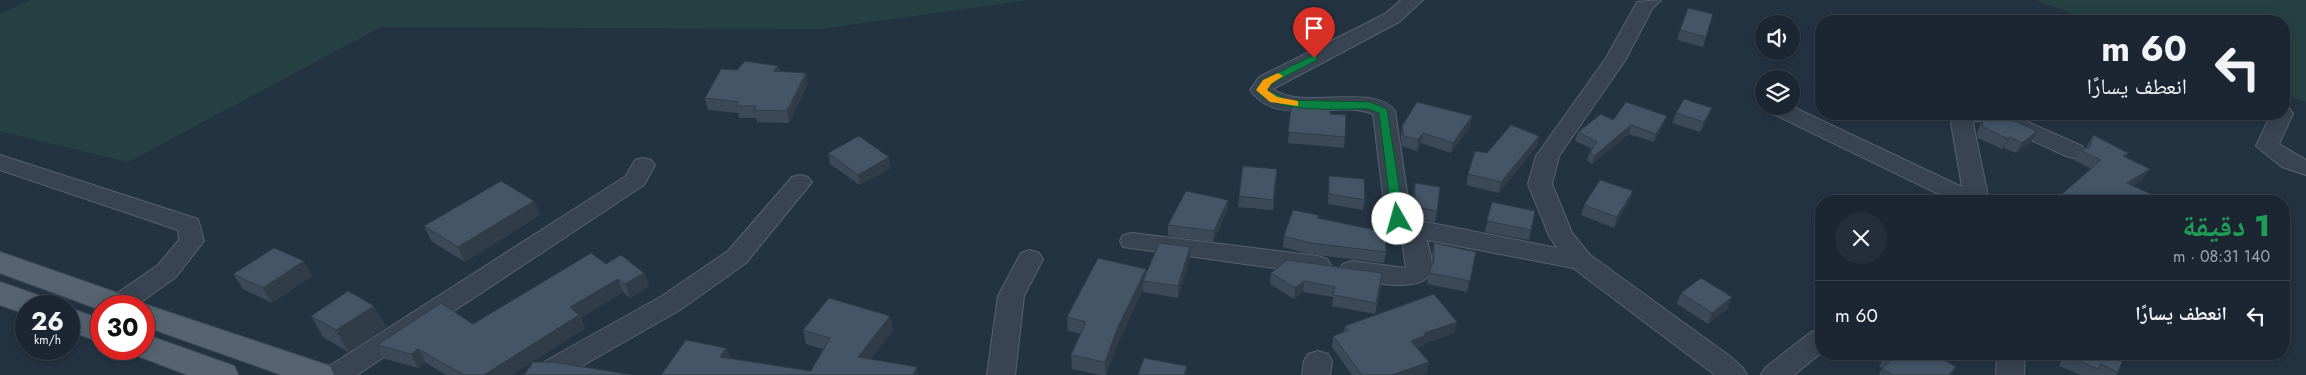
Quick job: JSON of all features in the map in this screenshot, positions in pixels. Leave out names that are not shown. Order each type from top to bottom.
[{"type":"main road","points":[[0,262],[90,295]]},
{"type":"main road","points":[[0,293],[15,298]]},
{"type":"main road","points":[[155,318],[318,375]]},
{"type":"main road","points":[[155,350],[222,375]]},
{"type":"street","points":[[1413,0],[1392,18],[1267,82],[1262,90],[1265,95],[1286,103],[1370,106],[1384,111],[1398,219],[1402,225],[1412,229],[1581,261]]},
{"type":"street","points":[[1651,0],[1644,6],[1616,59],[1548,156],[1540,184],[1560,236],[1581,261],[1721,364],[1733,375]]},
{"type":"street","points":[[1793,115],[1960,195]]},
{"type":"street","points":[[1964,120],[1962,123],[1976,195]]},
{"type":"street","points":[[2006,120],[2074,151]]},
{"type":"street","points":[[2279,120],[2267,146],[2290,162],[2306,168]]},
{"type":"street","points":[[0,162],[189,225],[192,241],[167,271],[142,295]]},
{"type":"street","points":[[336,375],[636,180],[643,165]]},
{"type":"street","points":[[543,375],[671,303],[737,257],[800,182]]},
{"type":"street","points":[[1132,241],[1413,276],[1418,272],[1419,262],[1412,229]]},
{"type":"street","points":[[1001,375],[1011,296],[1030,259]]},
{"type":"street","points":[[1775,375],[1815,343]]},
{"type":"street","points":[[2010,375],[2011,360]]},
{"type":"green space","points":[[31,0],[1029,0],[820,29],[381,27],[128,162],[0,131],[0,14]]},
{"type":"green space","points":[[2036,0],[2306,0],[2306,102],[2290,96],[2290,15],[2076,15]]},
{"type":"building","points":[[1688,8],[1713,14],[1706,37],[1680,30]]},
{"type":"building","points":[[745,61],[778,66],[773,71],[806,73],[787,111],[754,110],[756,106],[736,106],[738,102],[705,98],[721,69],[737,70]]},
{"type":"building","points":[[1684,99],[1712,108],[1704,122],[1676,113]]},
{"type":"building","points":[[1292,102],[1331,105],[1330,114],[1346,115],[1345,137],[1288,132]]},
{"type":"building","points":[[1417,102],[1472,116],[1453,143],[1423,133],[1418,140],[1404,136],[1402,126]]},
{"type":"building","points":[[1626,102],[1667,116],[1656,134],[1631,125],[1594,156],[1590,152],[1597,142],[1578,132],[1601,114],[1613,120]]},
{"type":"building","points":[[2012,120],[2037,131],[2022,143],[2010,137],[2008,139],[1983,127],[1982,121]]},
{"type":"building","points":[[1511,125],[1539,136],[1501,182],[1468,174],[1475,151],[1487,153]]},
{"type":"building","points":[[2093,135],[2128,153],[2123,156],[2150,169],[2127,183],[2153,195],[2061,195],[2101,160],[2080,150],[2090,147]]},
{"type":"building","points":[[859,136],[889,157],[858,175],[828,153]]},
{"type":"building","points":[[1243,166],[1277,169],[1273,200],[1239,196]]},
{"type":"building","points":[[1329,176],[1364,179],[1365,200],[1329,194]]},
{"type":"building","points":[[1600,180],[1633,191],[1617,217],[1584,205]]},
{"type":"building","points":[[501,181],[534,201],[458,247],[424,226]]},
{"type":"building","points":[[1415,183],[1440,187],[1437,211],[1415,207]]},
{"type":"building","points":[[1186,191],[1228,200],[1214,231],[1168,225]]},
{"type":"building","points":[[1492,202],[1535,211],[1531,230],[1487,221]]},
{"type":"building","points":[[1293,210],[1318,215],[1318,218],[1385,232],[1386,252],[1310,243],[1284,236]]},
{"type":"building","points":[[1159,243],[1190,247],[1178,286],[1143,281]]},
{"type":"building","points":[[1434,243],[1476,252],[1470,281],[1429,273],[1434,260]]},
{"type":"building","points":[[274,248],[304,261],[263,288],[233,274]]},
{"type":"building","points":[[591,253],[606,264],[621,255],[644,273],[625,284],[618,279],[570,307],[579,315],[484,375],[464,375],[418,349],[411,354],[377,345],[441,303],[473,324]]},
{"type":"building","points":[[1098,258],[1146,269],[1117,329],[1105,362],[1071,355],[1086,322],[1067,317]]},
{"type":"building","points":[[1287,260],[1382,273],[1376,303],[1333,295],[1335,287],[1304,281],[1295,288],[1271,273]]},
{"type":"building","points":[[1701,278],[1732,297],[1712,313],[1681,293]]},
{"type":"building","points":[[348,291],[374,306],[336,330],[311,316]]},
{"type":"building","points":[[1434,294],[1457,322],[1424,333],[1426,335],[1411,341],[1429,362],[1392,375],[1362,375],[1333,336],[1349,330],[1345,326]]},
{"type":"building","points":[[829,298],[890,316],[858,357],[917,367],[913,375],[661,375],[686,340],[726,348],[720,357],[811,371],[830,338],[803,330]]},
{"type":"building","points":[[1144,358],[1187,366],[1184,375],[1138,375]]},
{"type":"building","points":[[1892,360],[1944,360],[1956,367],[1948,375],[1893,375],[1882,368]]},
{"type":"building","points":[[2077,360],[2123,360],[2118,372],[2100,364],[2098,369]]},
{"type":"building","points":[[533,362],[553,362],[633,375],[524,375]]},
{"type":"slow traffic","points":[[1278,76],[1267,82],[1262,90],[1265,95],[1274,99],[1294,104]]},
{"type":"route","points":[[1314,58],[1267,82],[1262,90],[1265,95],[1286,103],[1370,106],[1378,107],[1384,111],[1398,219]]}]
